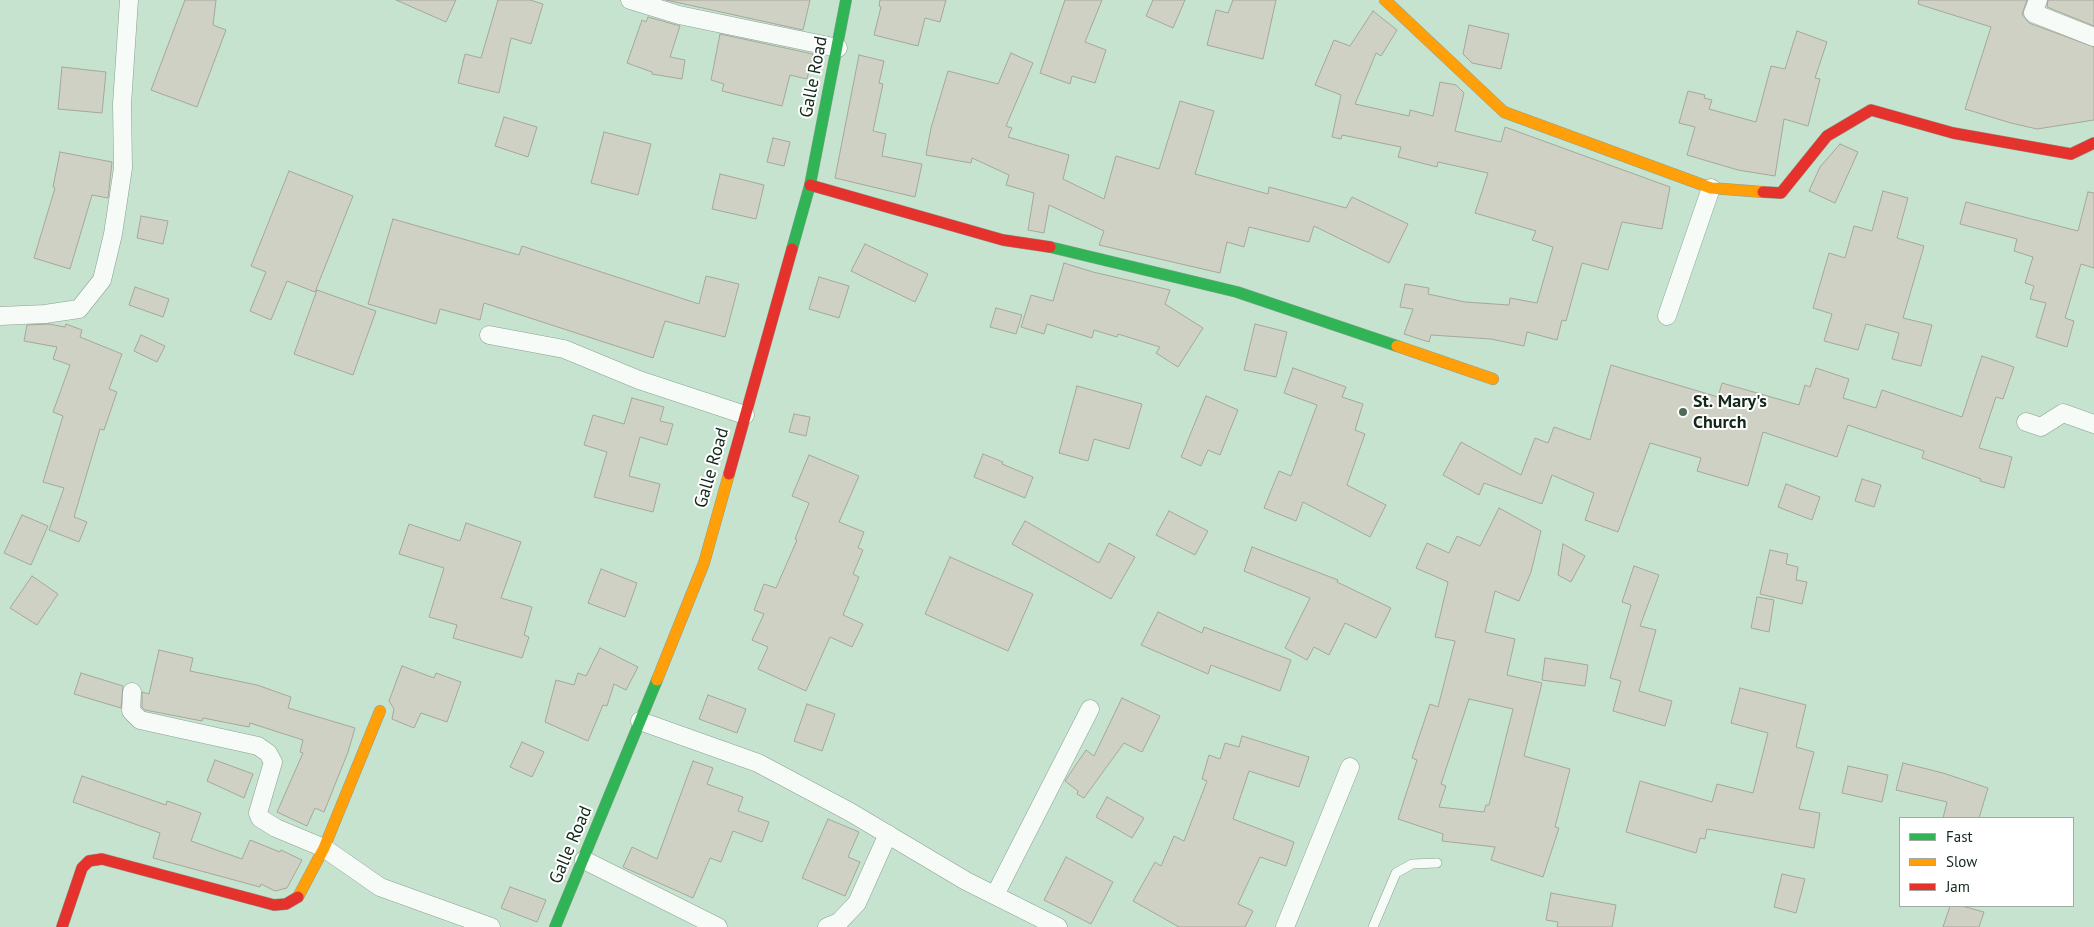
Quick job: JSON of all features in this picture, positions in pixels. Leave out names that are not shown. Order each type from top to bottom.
[{"type":"main road","name":"Galle Road","points":[[555,927],[704,563],[810,185],[846,0]]},
{"type":"main road","points":[[1385,0],[1504,112],[1711,188],[1781,193],[1827,136],[1871,110],[1953,133],[2071,154],[2094,143]]},
{"type":"main road","points":[[810,185],[1003,240],[1067,250],[1096,259],[1237,292],[1493,379]]},
{"type":"main road","points":[[62,927],[82,868],[89,861],[102,859],[274,905],[286,904],[297,899],[324,848],[380,711]]},
{"type":"street","points":[[0,316],[79,310],[102,280],[113,234],[122,168],[122,104],[129,0]]},
{"type":"street","points":[[630,0],[679,15],[838,48]]},
{"type":"street","points":[[2038,0],[2033,13],[2094,37]]},
{"type":"street","points":[[1666,316],[1711,188]]},
{"type":"street","points":[[489,335],[564,349],[639,380],[745,415]]},
{"type":"street","points":[[2026,422],[2041,427],[2063,412],[2094,424]]},
{"type":"street","points":[[132,692],[131,711],[140,720],[258,746],[268,753],[273,762],[258,813],[260,818],[276,828],[324,848],[380,887],[491,927]]},
{"type":"street","points":[[995,895],[1090,708]]},
{"type":"street","points":[[640,720],[758,763],[888,834],[966,881],[1058,927]]},
{"type":"street","points":[[1285,927],[1350,767]]},
{"type":"street","points":[[828,927],[839,922],[857,903],[888,834]]},
{"type":"street","points":[[584,860],[718,927]]},
{"type":"lane","points":[[1372,927],[1396,874],[1412,864],[1437,863]]},
{"type":"building","points":[[185,0],[216,0],[213,25],[226,30],[197,107],[151,90]]},
{"type":"building","points":[[396,0],[456,0],[446,22]]},
{"type":"building","points":[[498,0],[530,0],[543,4],[531,44],[511,38],[499,93],[458,83],[465,54],[481,58]]},
{"type":"building","points":[[666,0],[810,0],[803,30]]},
{"type":"building","points":[[880,0],[946,0],[940,22],[925,18],[918,46],[874,35],[881,7],[879,6]]},
{"type":"building","points":[[1065,0],[1102,0],[1085,42],[1106,50],[1095,83],[1072,76],[1070,84],[1040,73]]},
{"type":"building","points":[[1153,0],[1185,0],[1173,28],[1146,16]]},
{"type":"building","points":[[1233,0],[1276,0],[1263,59],[1207,45],[1216,10],[1228,13]]},
{"type":"building","points":[[1919,0],[2027,0],[2022,14],[2029,23],[2094,47],[2094,120],[2037,129],[1965,109],[1991,27],[1918,4]]},
{"type":"building","points":[[2048,0],[2094,0],[2094,26],[2047,7]]},
{"type":"building","points":[[1373,11],[1397,30],[1381,56],[1376,53],[1355,104],[1409,116],[1410,110],[1433,116],[1440,82],[1456,85],[1464,93],[1455,131],[1501,142],[1505,127],[1670,187],[1662,229],[1622,222],[1608,270],[1582,263],[1566,321],[1562,320],[1557,340],[1527,332],[1524,346],[1491,339],[1431,335],[1429,342],[1404,334],[1413,309],[1400,307],[1405,284],[1429,288],[1428,294],[1465,302],[1509,305],[1510,298],[1537,303],[1553,247],[1532,240],[1536,231],[1475,213],[1488,173],[1438,162],[1437,167],[1398,157],[1401,147],[1342,135],[1341,139],[1332,137],[1341,95],[1315,85],[1334,40],[1350,46]]},
{"type":"building","points":[[648,17],[680,26],[670,57],[685,60],[682,79],[652,74],[652,72],[627,63],[642,20],[646,22]]},
{"type":"building","points":[[1469,25],[1509,34],[1501,69],[1472,63],[1463,54]]},
{"type":"building","points":[[1797,31],[1827,42],[1815,78],[1820,79],[1808,126],[1784,119],[1775,176],[1738,170],[1687,155],[1695,127],[1679,123],[1688,91],[1705,95],[1704,98],[1712,100],[1709,109],[1756,122],[1771,66],[1785,69]]},
{"type":"building","points":[[720,34],[813,54],[807,79],[790,75],[782,106],[722,91],[724,84],[711,80]]},
{"type":"building","points":[[1011,53],[1033,63],[1006,126],[1012,128],[1008,137],[1069,155],[1063,179],[1104,199],[1116,156],[1159,169],[1180,101],[1214,111],[1195,174],[1268,194],[1269,187],[1346,208],[1352,197],[1408,224],[1389,263],[1314,226],[1309,242],[1249,227],[1244,247],[1227,242],[1220,273],[1099,245],[1104,231],[1049,205],[1044,233],[1028,230],[1034,193],[1006,185],[1009,175],[972,158],[971,163],[926,155],[931,128],[948,71],[998,84]]},
{"type":"building","points":[[859,55],[884,61],[879,83],[883,84],[873,131],[886,134],[882,156],[922,164],[915,197],[835,178]]},
{"type":"building","points":[[62,67],[106,72],[102,113],[58,109]]},
{"type":"building","points":[[504,117],[537,127],[528,157],[495,146]]},
{"type":"building","points":[[604,132],[651,144],[638,195],[591,183]]},
{"type":"building","points":[[773,138],[790,142],[784,166],[767,162]]},
{"type":"building","points":[[1840,144],[1858,152],[1835,203],[1809,191],[1820,167]]},
{"type":"building","points":[[60,152],[112,162],[108,198],[92,195],[70,269],[34,258],[55,188],[53,187]]},
{"type":"building","points":[[289,171],[353,196],[315,292],[287,281],[271,320],[250,311],[266,272],[251,266]]},
{"type":"building","points":[[720,174],[764,185],[756,219],[712,209]]},
{"type":"building","points":[[1883,191],[1908,198],[1897,238],[1924,246],[1903,318],[1932,325],[1921,366],[1892,359],[1899,333],[1866,324],[1858,350],[1824,341],[1832,314],[1813,308],[1829,253],[1845,258],[1854,226],[1872,231]]},
{"type":"building","points":[[2088,192],[2094,193],[2094,268],[2081,264],[2065,318],[2074,321],[2067,347],[2036,337],[2046,303],[2030,299],[2034,286],[2025,283],[2033,257],[2014,251],[2017,239],[1960,224],[1966,202],[2078,231]]},
{"type":"building","points":[[141,216],[168,221],[163,244],[137,238]]},
{"type":"building","points":[[393,219],[519,255],[522,246],[699,304],[706,276],[739,284],[725,337],[665,321],[653,358],[484,303],[480,320],[440,309],[436,324],[368,304]]},
{"type":"building","points":[[865,244],[928,274],[915,302],[851,271]]},
{"type":"building","points":[[1064,263],[1093,272],[1170,290],[1165,304],[1203,328],[1178,367],[1156,353],[1160,347],[1118,334],[1117,337],[1094,330],[1092,338],[1047,324],[1044,334],[1021,327],[1031,295],[1053,301]]},
{"type":"building","points":[[819,277],[849,286],[839,318],[809,309]]},
{"type":"building","points":[[135,287],[169,299],[163,317],[129,305]]},
{"type":"building","points":[[317,290],[376,311],[353,375],[294,354]]},
{"type":"building","points":[[996,308],[1022,315],[1016,334],[990,327]]},
{"type":"building","points":[[49,324],[65,327],[66,324],[82,330],[80,337],[122,354],[109,389],[117,392],[104,430],[100,429],[74,517],[87,522],[79,542],[49,530],[64,488],[43,482],[63,416],[53,412],[70,365],[53,359],[57,347],[24,341],[27,325]]},
{"type":"building","points":[[1255,324],[1287,332],[1276,377],[1244,370]]},
{"type":"building","points":[[141,335],[165,346],[157,362],[134,351]]},
{"type":"building","points":[[1982,356],[2014,367],[2003,399],[1996,397],[1979,448],[2012,457],[2004,488],[1980,481],[1981,479],[1922,458],[1924,451],[1848,425],[1837,457],[1763,432],[1748,486],[1697,471],[1701,458],[1650,443],[1618,532],[1585,520],[1594,493],[1552,475],[1542,504],[1484,483],[1479,495],[1443,475],[1461,442],[1521,475],[1535,438],[1548,443],[1554,427],[1590,440],[1611,365],[1718,397],[1722,383],[1799,405],[1805,385],[1810,387],[1816,368],[1849,379],[1843,398],[1876,408],[1882,390],[1962,417]]},
{"type":"building","points":[[1293,368],[1346,387],[1342,397],[1363,404],[1355,430],[1365,434],[1347,485],[1386,505],[1370,537],[1303,502],[1296,521],[1264,508],[1279,471],[1291,476],[1317,405],[1284,393]]},
{"type":"building","points":[[1077,386],[1142,404],[1129,449],[1094,439],[1088,461],[1059,453]]},
{"type":"building","points":[[1206,396],[1238,410],[1220,455],[1208,450],[1201,466],[1181,457]]},
{"type":"building","points":[[632,398],[664,407],[660,421],[673,424],[667,445],[640,437],[629,476],[660,484],[653,512],[594,497],[607,452],[584,445],[593,415],[624,424]]},
{"type":"building","points":[[794,414],[810,417],[806,436],[789,432]]},
{"type":"building","points":[[983,454],[1033,477],[1025,498],[974,477]]},
{"type":"building","points":[[809,455],[859,476],[839,522],[864,532],[858,548],[863,550],[853,574],[859,577],[843,615],[863,624],[852,647],[830,637],[806,691],[758,669],[768,647],[752,640],[764,614],[754,610],[764,584],[776,588],[797,540],[795,539],[809,503],[792,496]]},
{"type":"building","points":[[1862,479],[1881,485],[1874,507],[1855,501]]},
{"type":"building","points":[[1786,484],[1820,497],[1812,520],[1778,507]]},
{"type":"building","points":[[1499,508],[1541,531],[1531,572],[1519,601],[1495,591],[1485,632],[1515,639],[1507,675],[1542,683],[1524,756],[1570,769],[1555,827],[1559,828],[1543,877],[1491,860],[1495,847],[1442,841],[1443,834],[1398,819],[1417,760],[1412,758],[1430,704],[1438,707],[1455,641],[1435,637],[1448,582],[1416,568],[1427,543],[1449,553],[1457,536],[1480,546]],"holes":[[[1469,699],[1513,709],[1489,805],[1486,805],[1484,812],[1439,807],[1446,786],[1441,784]]]},
{"type":"building","points":[[1169,511],[1208,531],[1195,555],[1156,535]]},
{"type":"building","points":[[22,515],[48,526],[31,565],[4,553]]},
{"type":"building","points":[[1025,521],[1099,563],[1109,543],[1135,557],[1111,599],[1012,544]]},
{"type":"building","points":[[466,523],[521,542],[501,598],[532,607],[524,635],[529,637],[522,658],[453,638],[457,625],[429,617],[444,568],[399,554],[409,524],[460,541]]},
{"type":"building","points":[[1563,544],[1585,556],[1571,582],[1558,575]]},
{"type":"building","points":[[1252,547],[1338,580],[1337,582],[1391,608],[1376,638],[1345,623],[1329,655],[1314,647],[1307,660],[1285,648],[1310,598],[1244,571]]},
{"type":"building","points":[[1770,550],[1788,554],[1786,564],[1798,567],[1796,580],[1807,582],[1802,604],[1760,594]]},
{"type":"building","points":[[950,557],[1033,594],[1008,651],[925,614]]},
{"type":"building","points":[[1634,566],[1659,575],[1640,626],[1656,630],[1639,691],[1672,701],[1665,726],[1613,711],[1621,681],[1610,678],[1631,605],[1622,602]]},
{"type":"building","points":[[601,569],[637,583],[625,617],[588,603]]},
{"type":"building","points":[[32,576],[58,594],[37,625],[10,608]]},
{"type":"building","points":[[1757,597],[1774,600],[1769,632],[1751,628]]},
{"type":"building","points":[[1158,612],[1202,633],[1204,627],[1291,660],[1280,691],[1211,665],[1208,674],[1141,645]]},
{"type":"building","points":[[600,648],[638,667],[626,690],[614,684],[607,706],[603,705],[588,741],[545,722],[556,680],[574,685],[578,673],[586,676]]},
{"type":"building","points":[[159,650],[193,658],[190,671],[257,685],[291,697],[288,708],[355,728],[348,752],[324,812],[315,808],[307,826],[277,812],[303,753],[300,752],[303,740],[250,723],[249,727],[203,718],[202,721],[145,710],[142,707],[142,692],[149,694]]},
{"type":"building","points":[[1545,658],[1588,665],[1585,686],[1542,680]]},
{"type":"building","points":[[402,666],[434,678],[436,673],[461,682],[447,722],[421,713],[414,728],[392,719],[394,709],[389,701]]},
{"type":"building","points":[[81,673],[123,686],[121,708],[74,694]]},
{"type":"building","points":[[1740,688],[1806,705],[1796,747],[1814,752],[1799,809],[1820,813],[1814,848],[1707,829],[1705,839],[1700,838],[1696,853],[1626,832],[1640,781],[1712,802],[1717,784],[1753,793],[1768,733],[1731,723]]},
{"type":"building","points":[[708,695],[746,709],[737,733],[699,719]]},
{"type":"building","points":[[1122,698],[1160,716],[1142,752],[1124,743],[1084,798],[1077,794],[1078,791],[1065,781],[1086,750],[1094,756]]},
{"type":"building","points":[[807,704],[835,714],[822,751],[794,741]]},
{"type":"building","points":[[1242,736],[1309,757],[1299,787],[1249,771],[1233,819],[1294,842],[1286,866],[1260,857],[1238,904],[1253,911],[1245,927],[1179,927],[1133,901],[1155,862],[1161,866],[1174,836],[1184,841],[1207,781],[1202,779],[1209,755],[1220,759],[1225,743],[1239,747]]},
{"type":"building","points":[[522,742],[544,752],[532,777],[510,767]]},
{"type":"building","points":[[215,760],[253,774],[244,798],[207,781]]},
{"type":"building","points":[[693,761],[713,768],[707,784],[743,797],[738,811],[769,822],[762,842],[733,831],[721,862],[710,858],[693,898],[623,867],[632,847],[657,859]]},
{"type":"building","points":[[1903,763],[1943,773],[1988,788],[1979,817],[1943,817],[1947,802],[1896,790]]},
{"type":"building","points":[[1848,766],[1888,775],[1882,802],[1842,793]]},
{"type":"building","points":[[82,776],[166,805],[167,801],[201,813],[191,841],[242,859],[250,840],[280,852],[281,850],[302,860],[287,888],[275,891],[261,884],[260,887],[153,858],[160,833],[73,802]]},
{"type":"building","points":[[1107,797],[1144,818],[1132,838],[1096,817]]},
{"type":"building","points":[[828,819],[859,832],[848,857],[860,862],[845,896],[802,878]]},
{"type":"building","points":[[1066,857],[1113,882],[1091,924],[1044,900]]},
{"type":"building","points":[[1782,874],[1805,879],[1796,913],[1774,907]]},
{"type":"building","points":[[510,887],[546,900],[537,922],[501,908]]},
{"type":"building","points":[[1551,893],[1616,905],[1612,927],[1557,927],[1558,922],[1546,920]]},
{"type":"building","points":[[1950,907],[1966,907],[1984,912],[1979,927],[1943,927]]},
{"type":"traffic: fast","points":[[792,249],[810,185],[846,0]]},
{"type":"traffic: fast","points":[[1050,247],[1237,292],[1397,346]]},
{"type":"traffic: fast","points":[[555,927],[657,680]]},
{"type":"traffic: slow","points":[[1385,0],[1504,112],[1711,188],[1763,192]]},
{"type":"traffic: slow","points":[[1397,346],[1493,379]]},
{"type":"traffic: slow","points":[[657,680],[704,563],[729,474]]},
{"type":"traffic: slow","points":[[298,897],[324,848],[380,711]]},
{"type":"traffic: jam","points":[[1763,192],[1781,193],[1827,136],[1871,110],[1953,133],[2071,154],[2094,143]]},
{"type":"traffic: jam","points":[[810,185],[1003,240],[1050,247]]},
{"type":"traffic: jam","points":[[729,474],[792,249]]},
{"type":"traffic: jam","points":[[62,927],[82,868],[89,861],[102,859],[274,905],[286,904],[298,897]]},
{"type":"place","name":"St. Mary's Church","points":[[1683,412]]}]
